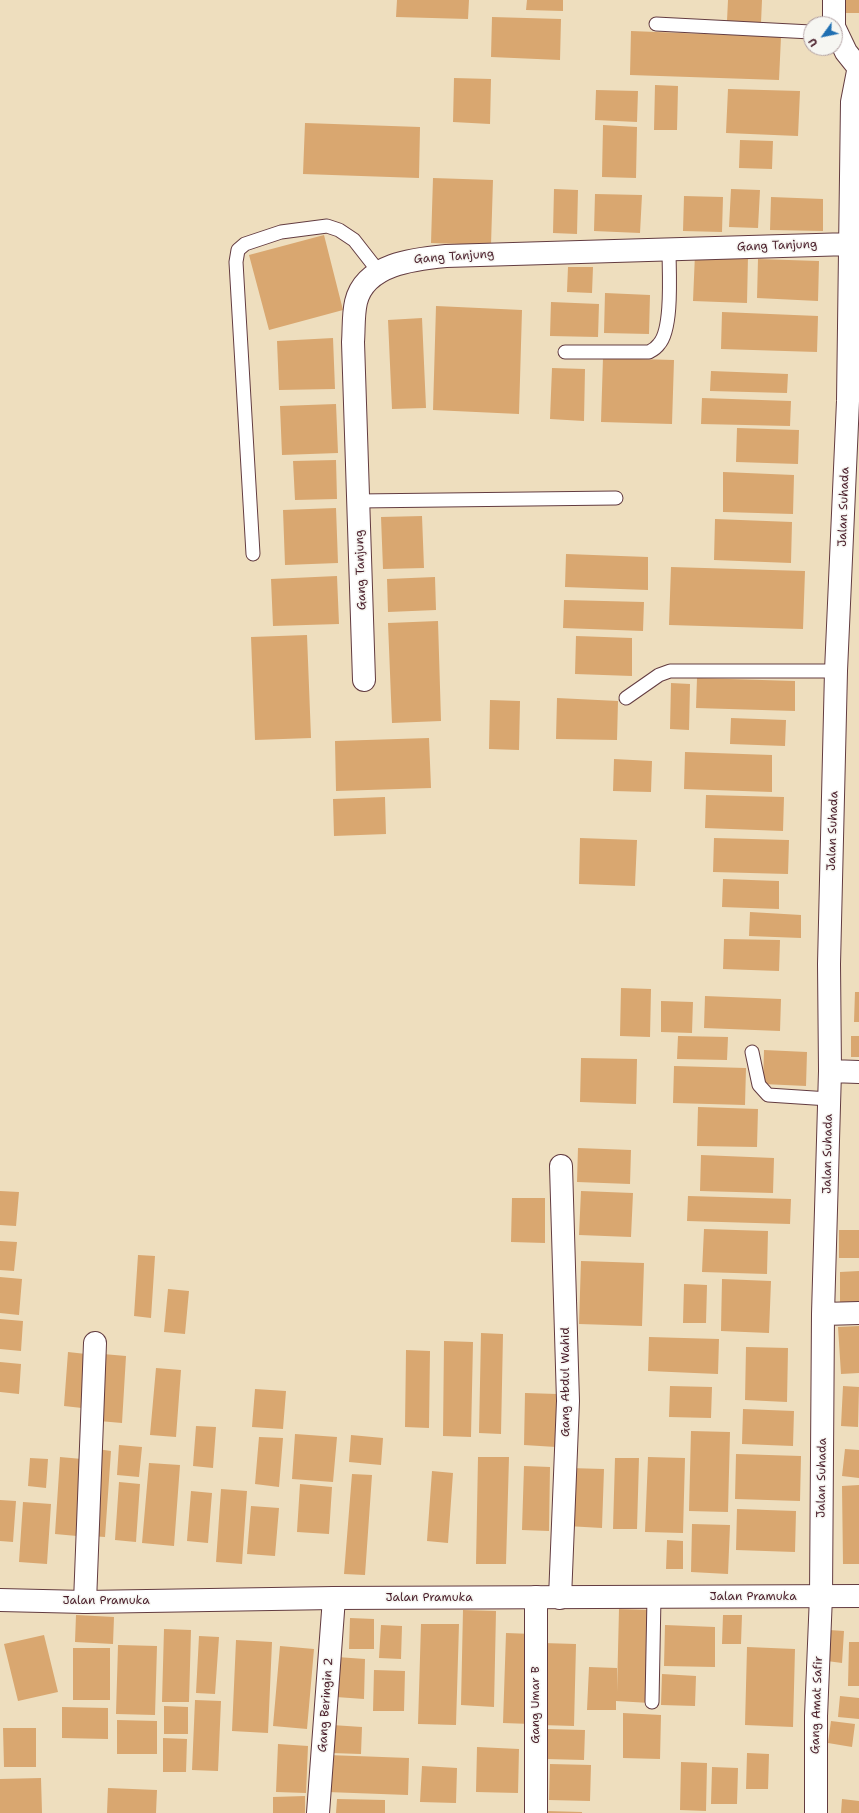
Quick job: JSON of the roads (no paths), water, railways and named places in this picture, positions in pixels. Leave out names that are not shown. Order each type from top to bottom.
[{"type":"street","points":[[834,0],[834,16]]},
{"type":"street","points":[[843,47],[859,66]]},
{"type":"street","name":"Jalan Suhada","points":[[821,1596],[823,1314],[830,1071],[829,964],[836,671],[851,512],[848,401],[852,102],[859,66]]},
{"type":"street","name":"Gang Tanjung","points":[[364,680],[353,342],[356,301],[366,285],[379,272],[397,263],[417,258],[446,256],[850,244]]},
{"type":"street","points":[[830,1071],[859,1072]]},
{"type":"street","name":"Gang Abdul Wahid","points":[[560,1598],[568,1401],[561,1166]]},
{"type":"street","points":[[823,1314],[859,1313]]},
{"type":"street","points":[[85,1602],[95,1344]]},
{"type":"street","name":"Gang Amat Safir","points":[[816,1813],[816,1716],[821,1596]]},
{"type":"street","name":"Jalan Pramuka","points":[[0,1600],[85,1602],[334,1598],[859,1596]]},
{"type":"street","name":"Gang Umar B","points":[[536,1597],[536,1813]]},
{"type":"street","name":"Gang Beringin 2","points":[[318,1813],[334,1598]]},
{"type":"lane","points":[[656,24],[803,32]]},
{"type":"lane","points":[[253,554],[236,262],[238,250],[245,244],[281,232],[326,226],[339,230],[354,240],[379,272]]},
{"type":"lane","points":[[565,352],[650,352],[659,344],[664,337],[668,322],[669,250]]},
{"type":"lane","points":[[358,501],[616,498]]},
{"type":"lane","points":[[626,698],[659,675],[670,671],[836,671]]},
{"type":"lane","points":[[752,1052],[759,1085],[768,1095],[829,1099]]},
{"type":"lane","points":[[652,1702],[654,1597]]}]
